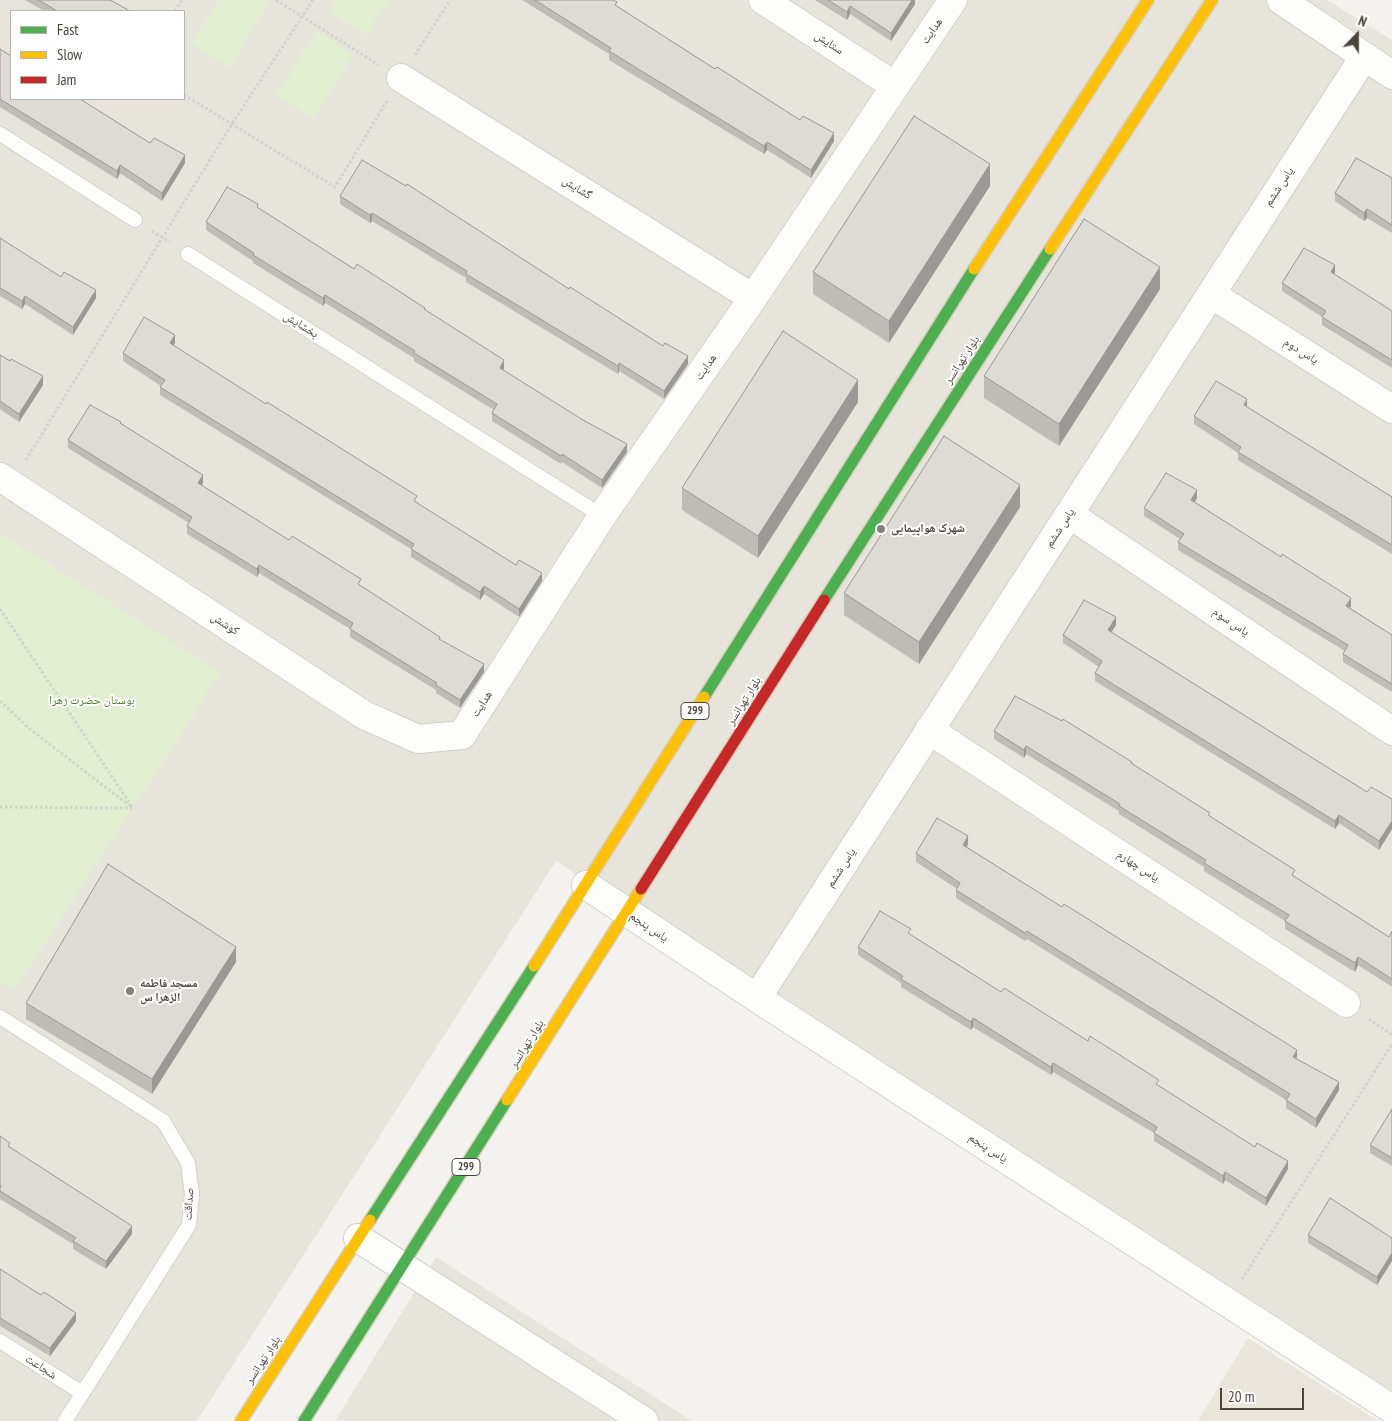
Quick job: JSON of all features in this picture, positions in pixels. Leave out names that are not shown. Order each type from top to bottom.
[{"type":"main road","name":"بلوار تهرانسر","points":[[241,1421],[586,885],[814,521],[1148,0]]},
{"type":"main road","name":"بلوار تهرانسر","points":[[304,1421],[857,549],[1212,0]]},
{"type":"street","name":"ستایش","points":[[763,0],[896,86]]},
{"type":"street","name":"هدایت","points":[[462,735],[602,516],[753,298],[953,0]]},
{"type":"street","points":[[1281,0],[1392,74]]},
{"type":"street","name":"یاس ششم","points":[[756,998],[1364,57]]},
{"type":"street","name":"گشایش","points":[[401,78],[753,298]]},
{"type":"street","name":"یاس دوم","points":[[1211,294],[1392,409]]},
{"type":"street","name":"کوشش","points":[[5,481],[364,715],[418,739],[462,735]]},
{"type":"street","name":"یاس سوم","points":[[1069,514],[1392,731]]},
{"type":"street","name":"یاس چهارم","points":[[929,730],[1346,1003]]},
{"type":"street","name":"یاس پنجم","points":[[586,885],[756,998],[1392,1408]]},
{"type":"street","points":[[358,1238],[644,1421]]},
{"type":"lane","points":[[0,134],[135,220]]},
{"type":"lane","name":"بخشایش","points":[[188,254],[602,516]]},
{"type":"lane","name":"صداقت","points":[[0,1017],[163,1121],[188,1163],[192,1194],[189,1225],[65,1421]]},
{"type":"lane","name":"شجاعت","points":[[0,1340],[82,1393]]},
{"type":"path","points":[[276,0],[401,78]]},
{"type":"path","points":[[5,481],[313,0]]},
{"type":"path","points":[[185,96],[335,187],[450,0]]},
{"type":"path","points":[[135,220],[188,254]]},
{"type":"path","points":[[0,609],[133,808]]},
{"type":"path","points":[[0,701],[31,730],[133,808]]},
{"type":"path","points":[[0,807],[133,808]]},
{"type":"path","points":[[1227,1302],[1392,1044]]},
{"type":"shaded area","points":[[0,0],[1327,0],[1392,40],[1392,1408],[556,861],[197,1421],[0,1421]]},
{"type":"shaded area","points":[[436,1257],[692,1421],[335,1421]]},
{"type":"shaded area","points":[[1248,1338],[1378,1421],[1198,1421]]},
{"type":"green space","points":[[219,0],[263,0],[268,3],[229,68],[191,43]]},
{"type":"green space","points":[[336,0],[389,0],[367,35],[329,11]]},
{"type":"green space","points":[[317,31],[353,55],[314,119],[275,95]]},
{"type":"green space","name":"بوستان حضرت زهرا","points":[[0,533],[221,673],[14,990],[0,981]]},
{"type":"building","points":[[39,0],[110,0],[128,10],[55,10]]},
{"type":"building","points":[[535,0],[613,0],[617,2],[615,5],[715,69],[717,67],[800,120],[803,116],[834,133],[811,170],[767,142],[764,146],[609,51],[611,48]]},
{"type":"building","points":[[828,0],[912,0],[891,33],[850,6],[847,12]]},
{"type":"building","points":[[0,49],[10,55],[10,100],[82,100],[150,143],[154,138],[185,155],[162,193],[120,165],[117,171],[0,99]]},
{"type":"building","points":[[914,116],[990,164],[889,321],[813,272]]},
{"type":"building","points":[[1356,158],[1392,178],[1392,225],[1367,209],[1364,213],[1335,193]]},
{"type":"building","points":[[362,160],[406,186],[407,184],[569,289],[570,287],[663,346],[665,343],[688,356],[664,391],[619,363],[618,366],[466,274],[467,271],[372,213],[370,215],[340,196]]},
{"type":"building","points":[[227,187],[258,204],[257,207],[354,269],[357,264],[504,360],[500,368],[583,420],[627,444],[602,480],[492,413],[497,404],[325,295],[323,298],[253,255],[254,253],[206,222]]},
{"type":"building","points":[[1084,219],[1160,267],[1059,424],[984,376]]},
{"type":"building","points":[[0,238],[61,277],[64,272],[96,290],[73,327],[25,296],[22,301],[0,288]]},
{"type":"building","points":[[1304,248],[1335,265],[1331,272],[1392,311],[1392,360],[1322,317],[1326,311],[1282,283]]},
{"type":"building","points":[[144,317],[175,335],[170,343],[417,496],[414,501],[516,565],[519,560],[542,573],[519,609],[484,586],[480,592],[411,549],[414,544],[160,387],[165,380],[123,353]]},
{"type":"building","points":[[783,331],[858,380],[758,536],[682,488]]},
{"type":"building","points":[[0,355],[43,376],[19,414],[0,401]]},
{"type":"building","points":[[1216,381],[1247,399],[1244,405],[1392,497],[1392,545],[1238,452],[1241,447],[1194,416]]},
{"type":"building","points":[[90,405],[121,422],[203,475],[198,483],[289,540],[292,536],[361,579],[358,584],[440,637],[439,639],[484,664],[460,700],[436,685],[437,683],[350,629],[353,623],[259,565],[257,569],[187,526],[192,517],[68,440]]},
{"type":"building","points":[[944,436],[1020,485],[919,642],[844,593]]},
{"type":"building","points":[[1166,473],[1197,490],[1191,500],[1281,557],[1282,554],[1351,598],[1346,606],[1392,635],[1392,684],[1343,654],[1348,645],[1178,542],[1184,534],[1144,508]]},
{"type":"building","points":[[1084,600],[1116,617],[1108,630],[1367,792],[1371,787],[1392,799],[1392,821],[1379,841],[1339,815],[1335,821],[1095,673],[1102,661],[1063,635]]},
{"type":"building","points":[[1015,696],[1062,721],[1063,719],[1132,762],[1210,813],[1208,815],[1295,870],[1292,875],[1389,937],[1392,931],[1392,979],[1358,957],[1355,963],[1285,921],[1289,915],[1204,863],[1206,860],[1026,746],[1024,750],[994,731]]},
{"type":"building","points":[[937,818],[968,836],[963,845],[1062,907],[1064,904],[1297,1050],[1293,1057],[1339,1082],[1316,1119],[1286,1100],[1290,1094],[1027,931],[1025,933],[956,890],[960,883],[916,853]]},
{"type":"building","name":"مسجد فاطمه الزهرا س","points":[[108,864],[236,947],[152,1079],[26,1003]]},
{"type":"building","points":[[880,911],[911,929],[908,933],[1001,992],[1004,988],[1088,1041],[1090,1036],[1159,1080],[1156,1084],[1255,1147],[1257,1143],[1288,1161],[1266,1198],[1225,1172],[1223,1176],[1154,1133],[1157,1127],[1053,1063],[1051,1067],[973,1018],[971,1022],[901,979],[903,976],[858,947]]},
{"type":"building","points":[[1392,1109],[1392,1158],[1370,1145]]},
{"type":"building","points":[[0,1136],[10,1143],[8,1146],[132,1226],[106,1261],[73,1241],[76,1238],[0,1191]]},
{"type":"building","points":[[1330,1198],[1392,1238],[1392,1253],[1377,1277],[1308,1235]]},
{"type":"building","points":[[0,1269],[41,1295],[44,1292],[76,1313],[50,1348],[0,1318]]},
{"type":"traffic: fast","points":[[824,600],[1050,249]]},
{"type":"traffic: fast","points":[[704,697],[974,269]]},
{"type":"traffic: fast","points":[[370,1220],[534,966]]},
{"type":"traffic: fast","points":[[304,1421],[507,1100]]},
{"type":"traffic: slow","points":[[974,269],[1148,0]]},
{"type":"traffic: slow","points":[[1050,249],[1212,0]]},
{"type":"traffic: slow","points":[[534,966],[704,697]]},
{"type":"traffic: slow","points":[[507,1100],[641,889]]},
{"type":"traffic: slow","points":[[241,1421],[370,1220]]},
{"type":"traffic: jam","points":[[641,889],[824,600]]},
{"type":"place","name":"شهرک هواپیمایی","points":[[881,529]]},
{"type":"place","name":"مسجد فاطمه الزهرا س","points":[[130,991]]}]
